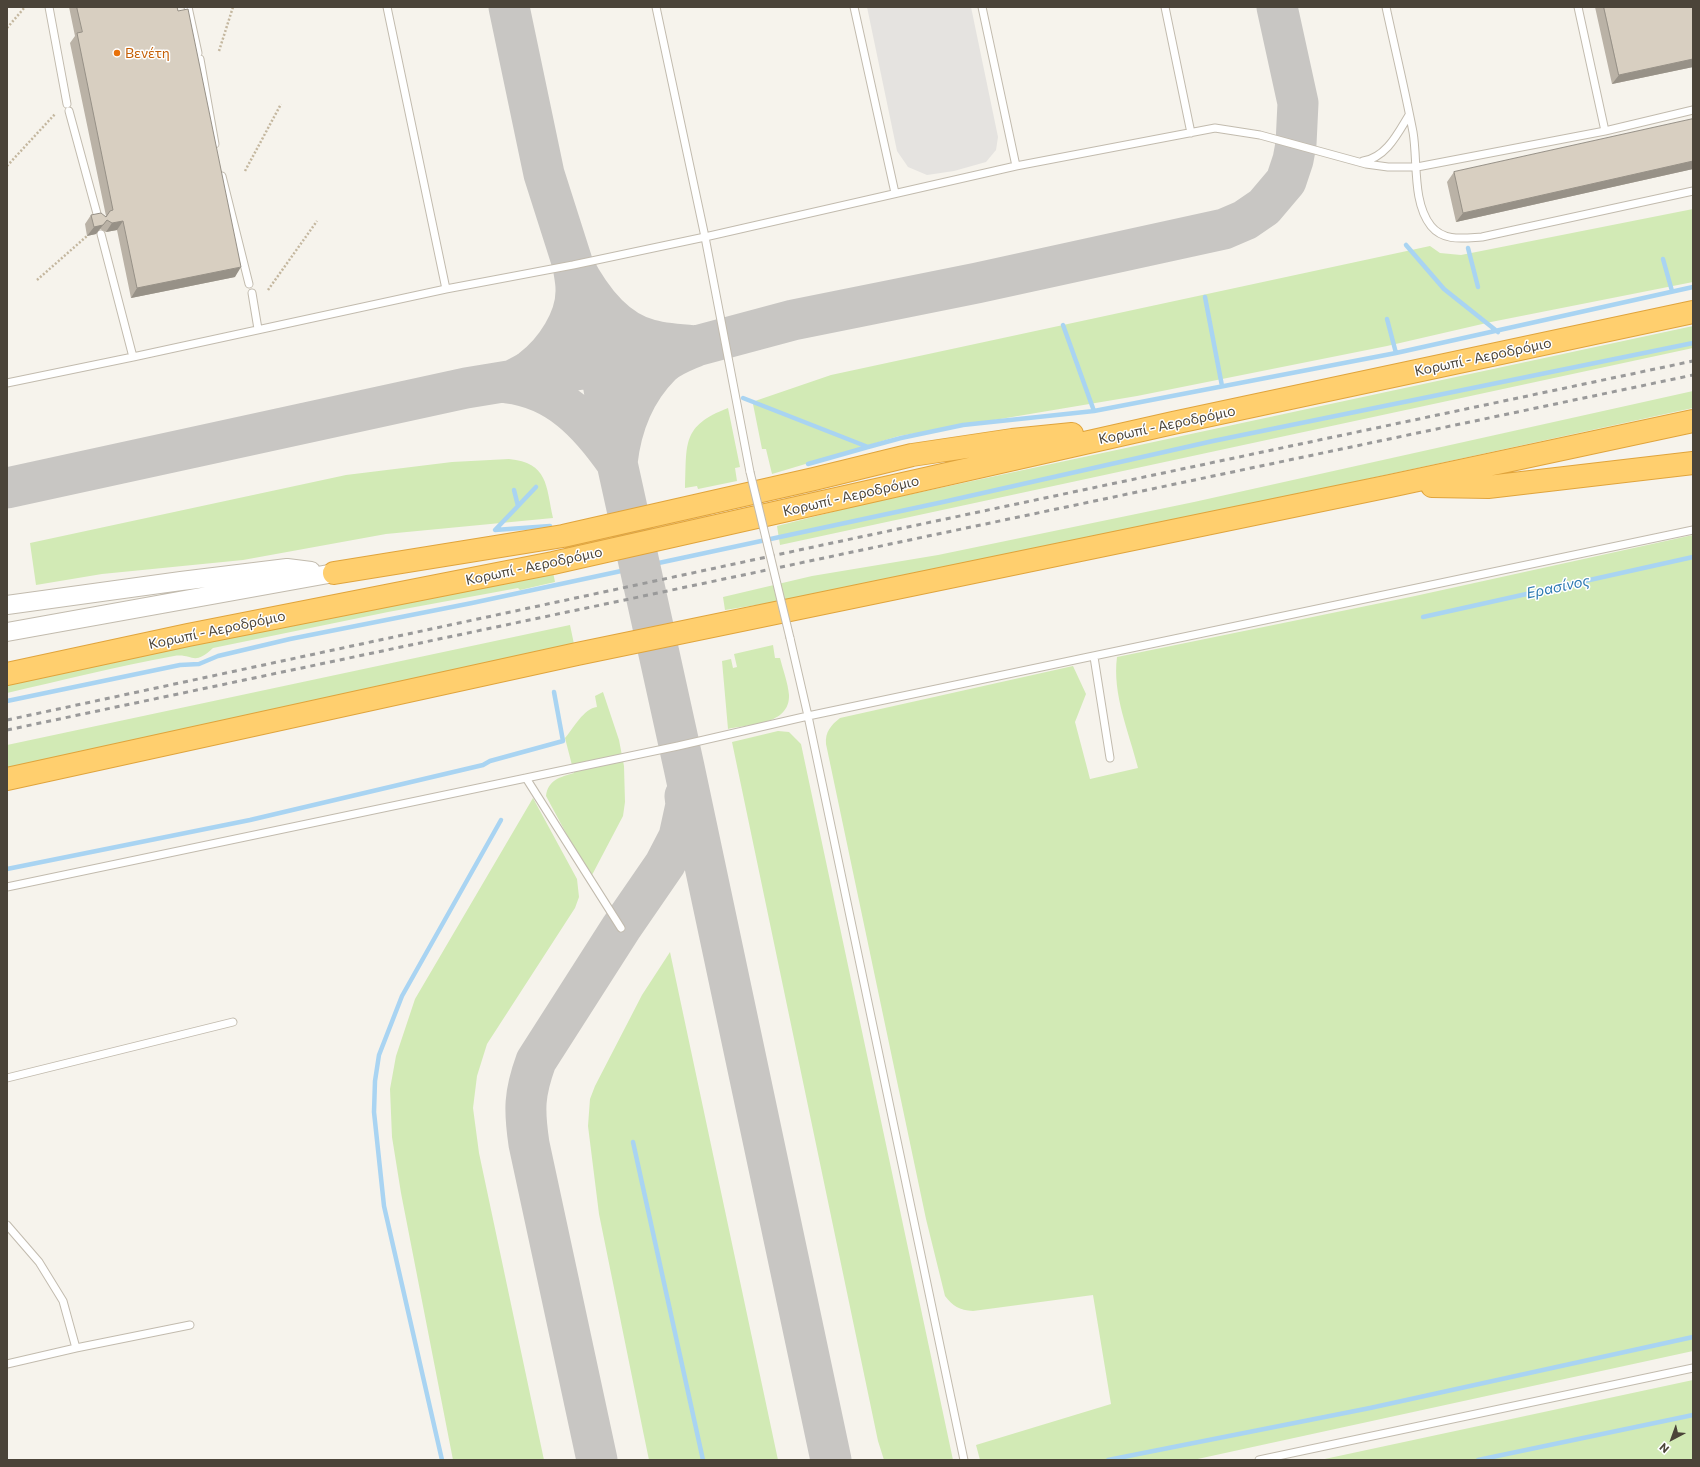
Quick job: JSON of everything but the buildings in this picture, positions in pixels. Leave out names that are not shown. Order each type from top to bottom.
[{"type":"highway","points":[[1638,324],[1693,297]]},
{"type":"highway","name":"Κορωπί - Αεροδρόμιο","points":[[7,674],[196,634],[553,563],[1173,423],[1693,312]]},
{"type":"highway","points":[[7,779],[577,654],[1390,486],[1693,421]]},
{"type":"highway","points":[[334,573],[563,536],[814,479],[912,455],[1012,440],[1173,423]]},
{"type":"highway","points":[[1390,486],[1488,487],[1693,463]]},
{"type":"street","points":[[7,605],[287,568],[334,573]]},
{"type":"street","points":[[7,632],[334,573]]},
{"type":"lane","points":[[49,7],[68,107],[99,221]]},
{"type":"lane","points":[[188,7],[217,152]]},
{"type":"lane","points":[[387,7],[446,289]]},
{"type":"lane","points":[[656,7],[705,237],[750,472],[808,716],[964,1460]]},
{"type":"lane","points":[[854,7],[894,193]]},
{"type":"lane","points":[[982,7],[1016,166]]},
{"type":"lane","points":[[1165,7],[1191,133]]},
{"type":"lane","points":[[1386,7],[1409,115],[1417,167],[1418,195],[1422,210],[1430,225],[1439,234],[1454,238],[1482,237],[1693,192]]},
{"type":"lane","points":[[1578,7],[1605,131]]},
{"type":"lane","points":[[7,383],[446,289],[573,265],[705,237],[1016,166],[1215,128],[1260,135],[1356,161],[1388,167],[1417,167],[1605,131],[1693,110]]},
{"type":"lane","points":[[1356,161],[1370,160],[1390,146],[1409,115]]},
{"type":"lane","points":[[222,176],[249,284]]},
{"type":"lane","points":[[101,234],[133,357]]},
{"type":"lane","points":[[252,293],[258,329]]},
{"type":"lane","points":[[7,887],[526,778],[808,716],[1693,530]]},
{"type":"lane","points":[[1094,656],[1110,758]]},
{"type":"lane","points":[[526,778],[621,928]]},
{"type":"lane","points":[[7,1078],[233,1022]]},
{"type":"lane","points":[[7,1225],[39,1262],[63,1301],[76,1348]]},
{"type":"lane","points":[[7,1364],[190,1324]]},
{"type":"lane","points":[[1259,1460],[1693,1368]]},
{"type":"path","points":[[7,28],[25,7]]},
{"type":"path","points":[[219,50],[233,7]]},
{"type":"path","points":[[245,171],[281,104]]},
{"type":"path","points":[[7,166],[56,114]]},
{"type":"path","points":[[268,290],[317,221]]},
{"type":"path","points":[[37,280],[87,236]]},
{"type":"green space","points":[[1693,209],[1693,282],[1491,322],[1387,346],[1137,396],[899,436],[772,474],[766,449],[762,449],[753,404],[755,401],[831,375],[1430,246],[1440,253],[1461,255]]},
{"type":"green space","points":[[1693,326],[1693,348],[780,545],[777,526],[856,506]]},
{"type":"green space","points":[[1693,391],[1693,408],[940,572],[813,596],[725,610],[723,597],[812,576],[938,555],[1194,502]]},
{"type":"green space","points":[[728,408],[740,467],[735,468],[737,481],[698,489],[697,486],[685,488],[687,448],[694,430],[702,422]]},
{"type":"green space","points":[[509,459],[522,461],[531,465],[538,471],[543,478],[549,495],[553,518],[386,534],[243,560],[102,574],[36,585],[30,543],[346,475],[452,462]]},
{"type":"green space","points":[[1693,535],[1693,1351],[1193,1460],[980,1460],[976,1445],[1111,1404],[1093,1295],[973,1311],[964,1310],[957,1307],[945,1296],[926,1219],[826,744],[826,736],[831,726],[840,718],[1073,666],[1086,694],[1075,722],[1090,779],[1138,768],[1119,699],[1116,671],[1117,657],[1415,596]]},
{"type":"green space","points":[[553,572],[555,582],[520,590],[518,588],[388,612],[213,648],[206,654],[197,658],[174,656],[7,693],[7,682]]},
{"type":"green space","points":[[570,625],[574,644],[7,768],[7,745]]},
{"type":"green space","points":[[773,645],[775,658],[780,658],[787,681],[789,695],[788,705],[776,718],[757,724],[728,729],[722,661],[731,659],[733,668],[737,667],[734,654]]},
{"type":"green space","points":[[603,692],[619,740],[624,766],[625,802],[623,816],[592,875],[588,874],[546,796],[549,786],[552,783],[560,778],[574,773],[565,738],[583,715],[592,708],[597,707],[595,696]]},
{"type":"green space","points":[[778,731],[789,732],[801,744],[953,1460],[884,1460],[878,1441],[732,742]]},
{"type":"green space","points":[[533,798],[577,879],[579,897],[575,908],[487,1044],[477,1076],[473,1108],[479,1153],[544,1460],[453,1460],[401,1193],[392,1137],[390,1089],[396,1056],[415,999]]},
{"type":"green space","points":[[670,952],[778,1460],[649,1460],[599,1214],[588,1126],[590,1099],[595,1086],[642,995]]},
{"type":"green space","points":[[1693,1380],[1693,1460],[1320,1460]]},
{"type":"shaded area","points":[[867,7],[971,7],[998,137],[996,150],[986,162],[954,171],[927,175],[908,167],[897,151]]},
{"type":"waterway","points":[[1406,245],[1444,289],[1498,332]]},
{"type":"waterway","points":[[1468,248],[1478,287]]},
{"type":"waterway","points":[[1663,259],[1672,291]]},
{"type":"waterway","points":[[868,447],[901,438],[963,425],[1094,411],[1396,353],[1693,287]]},
{"type":"waterway","points":[[1205,297],[1222,386]]},
{"type":"waterway","points":[[1387,319],[1396,353]]},
{"type":"waterway","points":[[1063,325],[1094,411]]},
{"type":"waterway","points":[[7,701],[180,665],[199,664],[218,656],[290,639],[472,603],[943,502],[1213,441],[1693,343]]},
{"type":"waterway","points":[[743,398],[868,447],[808,464]]},
{"type":"waterway","points":[[514,490],[518,506],[536,487]]},
{"type":"waterway","points":[[518,506],[495,530],[550,526]]},
{"type":"waterway","name":"Ερασίνος","points":[[1423,617],[1693,557]]},
{"type":"waterway","points":[[7,869],[250,820],[483,765],[490,761],[563,741],[554,692]]},
{"type":"waterway","points":[[442,1460],[384,1206],[374,1112],[375,1081],[379,1055],[402,996],[501,820]]},
{"type":"waterway","points":[[633,1142],[703,1460]]},
{"type":"waterway","points":[[1108,1460],[1370,1408],[1693,1337]]},
{"type":"waterway","points":[[1478,1460],[1693,1415]]},
{"type":"taxiway","points":[[509,7],[544,174],[573,265],[600,366],[617,463],[684,767],[831,1460]]},
{"type":"taxiway","points":[[7,488],[466,388],[600,366],[696,346],[793,320],[977,283],[1224,229],[1245,220],[1264,207],[1286,181],[1293,160],[1296,144],[1298,103],[1277,7]]},
{"type":"taxiway","points":[[573,265],[579,277],[595,300],[604,311],[625,329],[650,340],[696,346],[678,354],[661,365],[643,386],[630,410],[622,436],[617,463],[595,434],[571,410],[542,392],[507,383],[528,372],[540,363],[563,334],[573,312],[575,300],[576,286],[573,265]]},
{"type":"taxiway","points":[[597,1460],[529,1144],[526,1121],[527,1093],[536,1061],[621,928],[665,864],[679,837],[686,805],[685,796]]},
{"type":"railway","points":[[7,720],[832,543],[1693,361]]},
{"type":"railway","points":[[7,730],[1693,375]]},
{"type":"place","name":"Βενέτη","points":[[117,53]]}]
